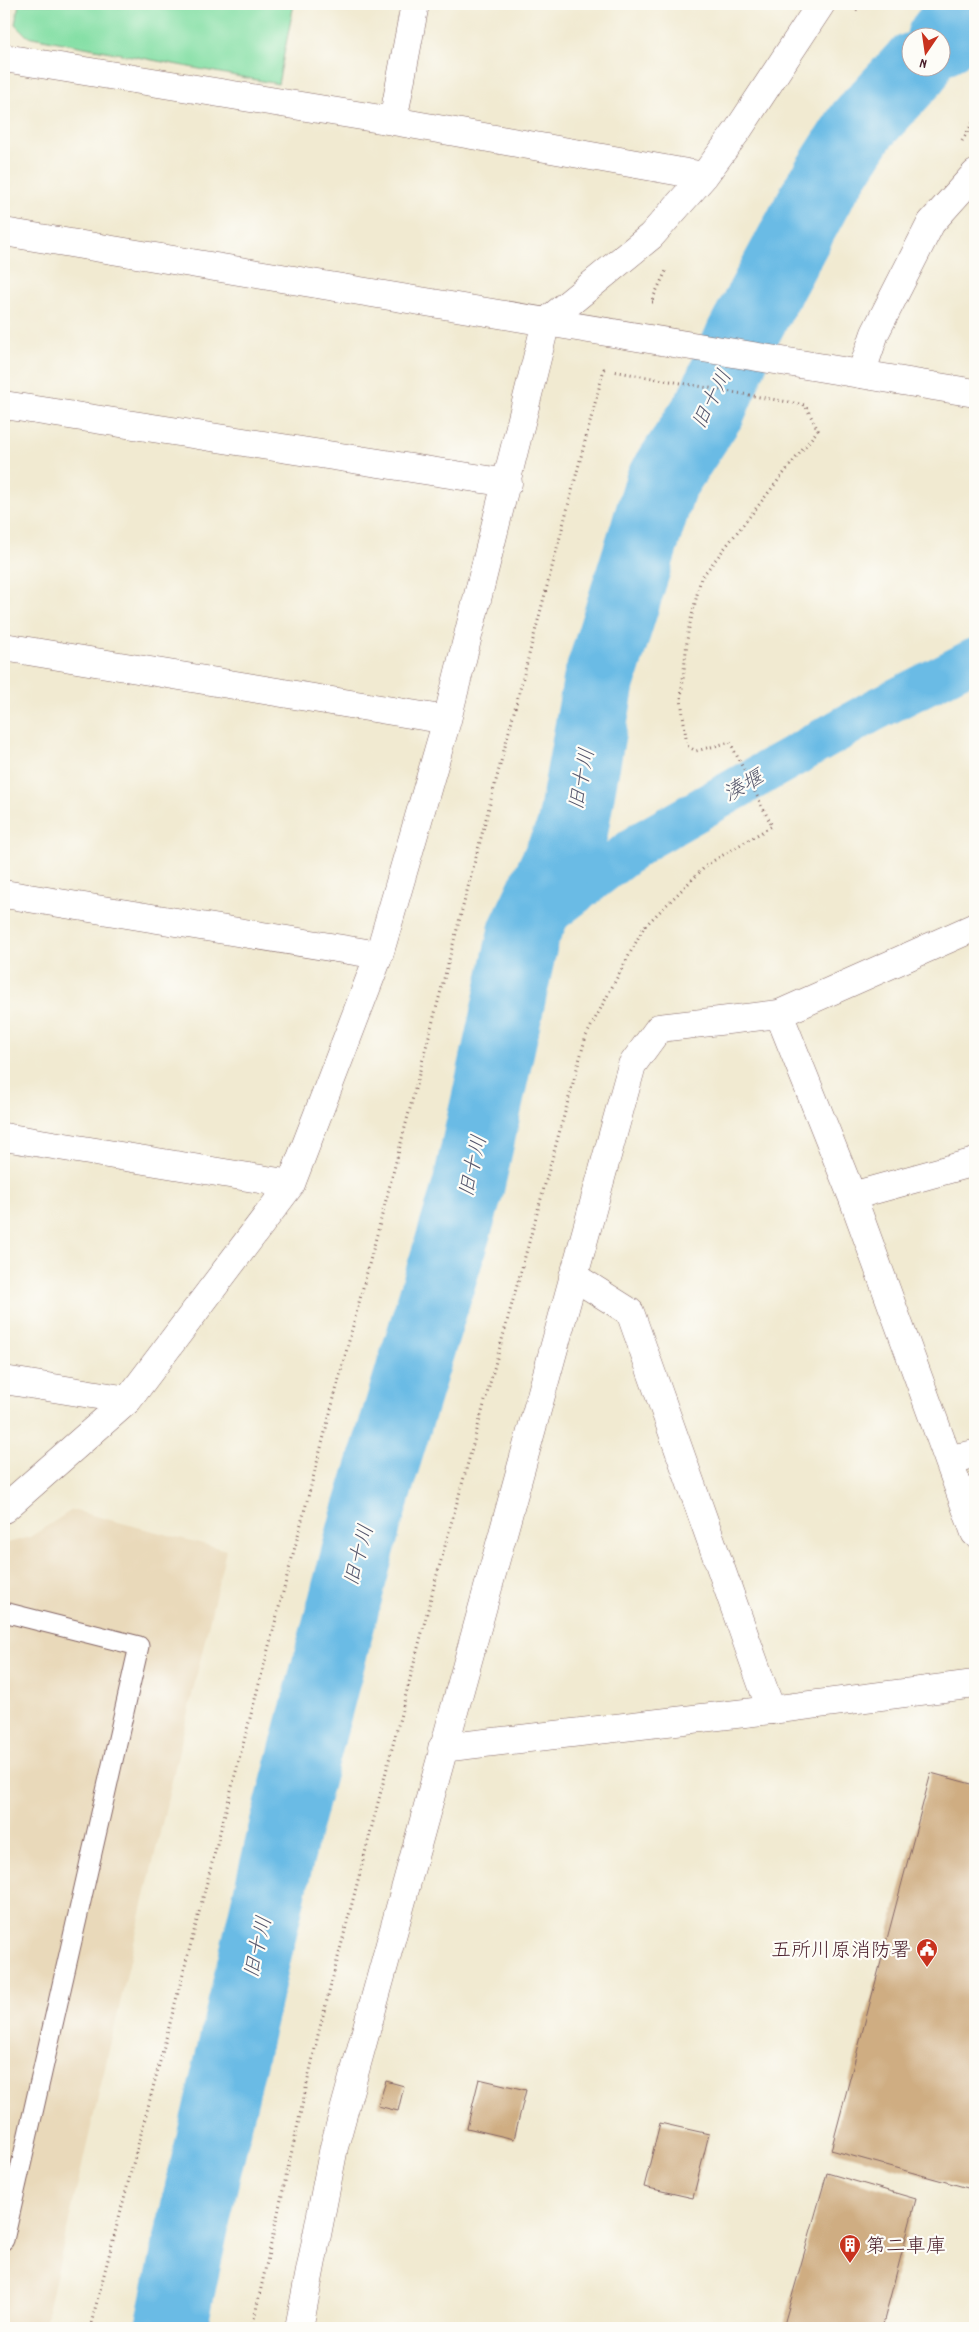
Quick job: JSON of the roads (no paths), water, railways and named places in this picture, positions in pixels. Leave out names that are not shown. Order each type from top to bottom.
[{"type":"street","points":[[393,120],[414,4]]},
{"type":"street","points":[[4,1509],[128,1400],[291,1184],[379,955],[447,720],[508,483],[546,322],[651,236],[704,176],[738,130],[820,4]]},
{"type":"street","points":[[4,58],[393,120],[704,176]]},
{"type":"street","points":[[861,374],[874,333],[931,224],[975,174]]},
{"type":"street","points":[[4,232],[975,393]]},
{"type":"street","points":[[4,406],[508,483]]},
{"type":"street","points":[[4,647],[447,720]]},
{"type":"street","points":[[4,894],[379,955]]},
{"type":"street","points":[[299,2328],[334,2147],[442,1748],[632,1065],[659,1028],[779,1014],[975,927]]},
{"type":"street","points":[[779,1014],[852,1196],[963,1456],[975,1532]]},
{"type":"street","points":[[4,1137],[291,1184]]},
{"type":"street","points":[[852,1196],[975,1162]]},
{"type":"street","points":[[573,1276],[630,1312],[771,1710]]},
{"type":"street","points":[[4,1380],[128,1400]]},
{"type":"street","points":[[442,1748],[975,1684]]},
{"type":"lane","points":[[4,1612],[139,1646],[4,2240]]},
{"type":"waterway","name":"旧十川","points":[[952,28],[975,13]]},
{"type":"waterway","name":"旧十川","points":[[171,2328],[201,2188],[283,1836],[365,1524],[468,1188],[524,933],[572,831],[599,681],[661,483],[711,407],[741,337],[820,190],[862,125],[906,78]]},
{"type":"waterway","name":"湊堰","points":[[524,933],[642,842],[873,711],[975,659]]},
{"type":"place","name":"五所川原消防署","points":[[927,1968]]},
{"type":"place","name":"第二車庫","points":[[850,2264]]}]
